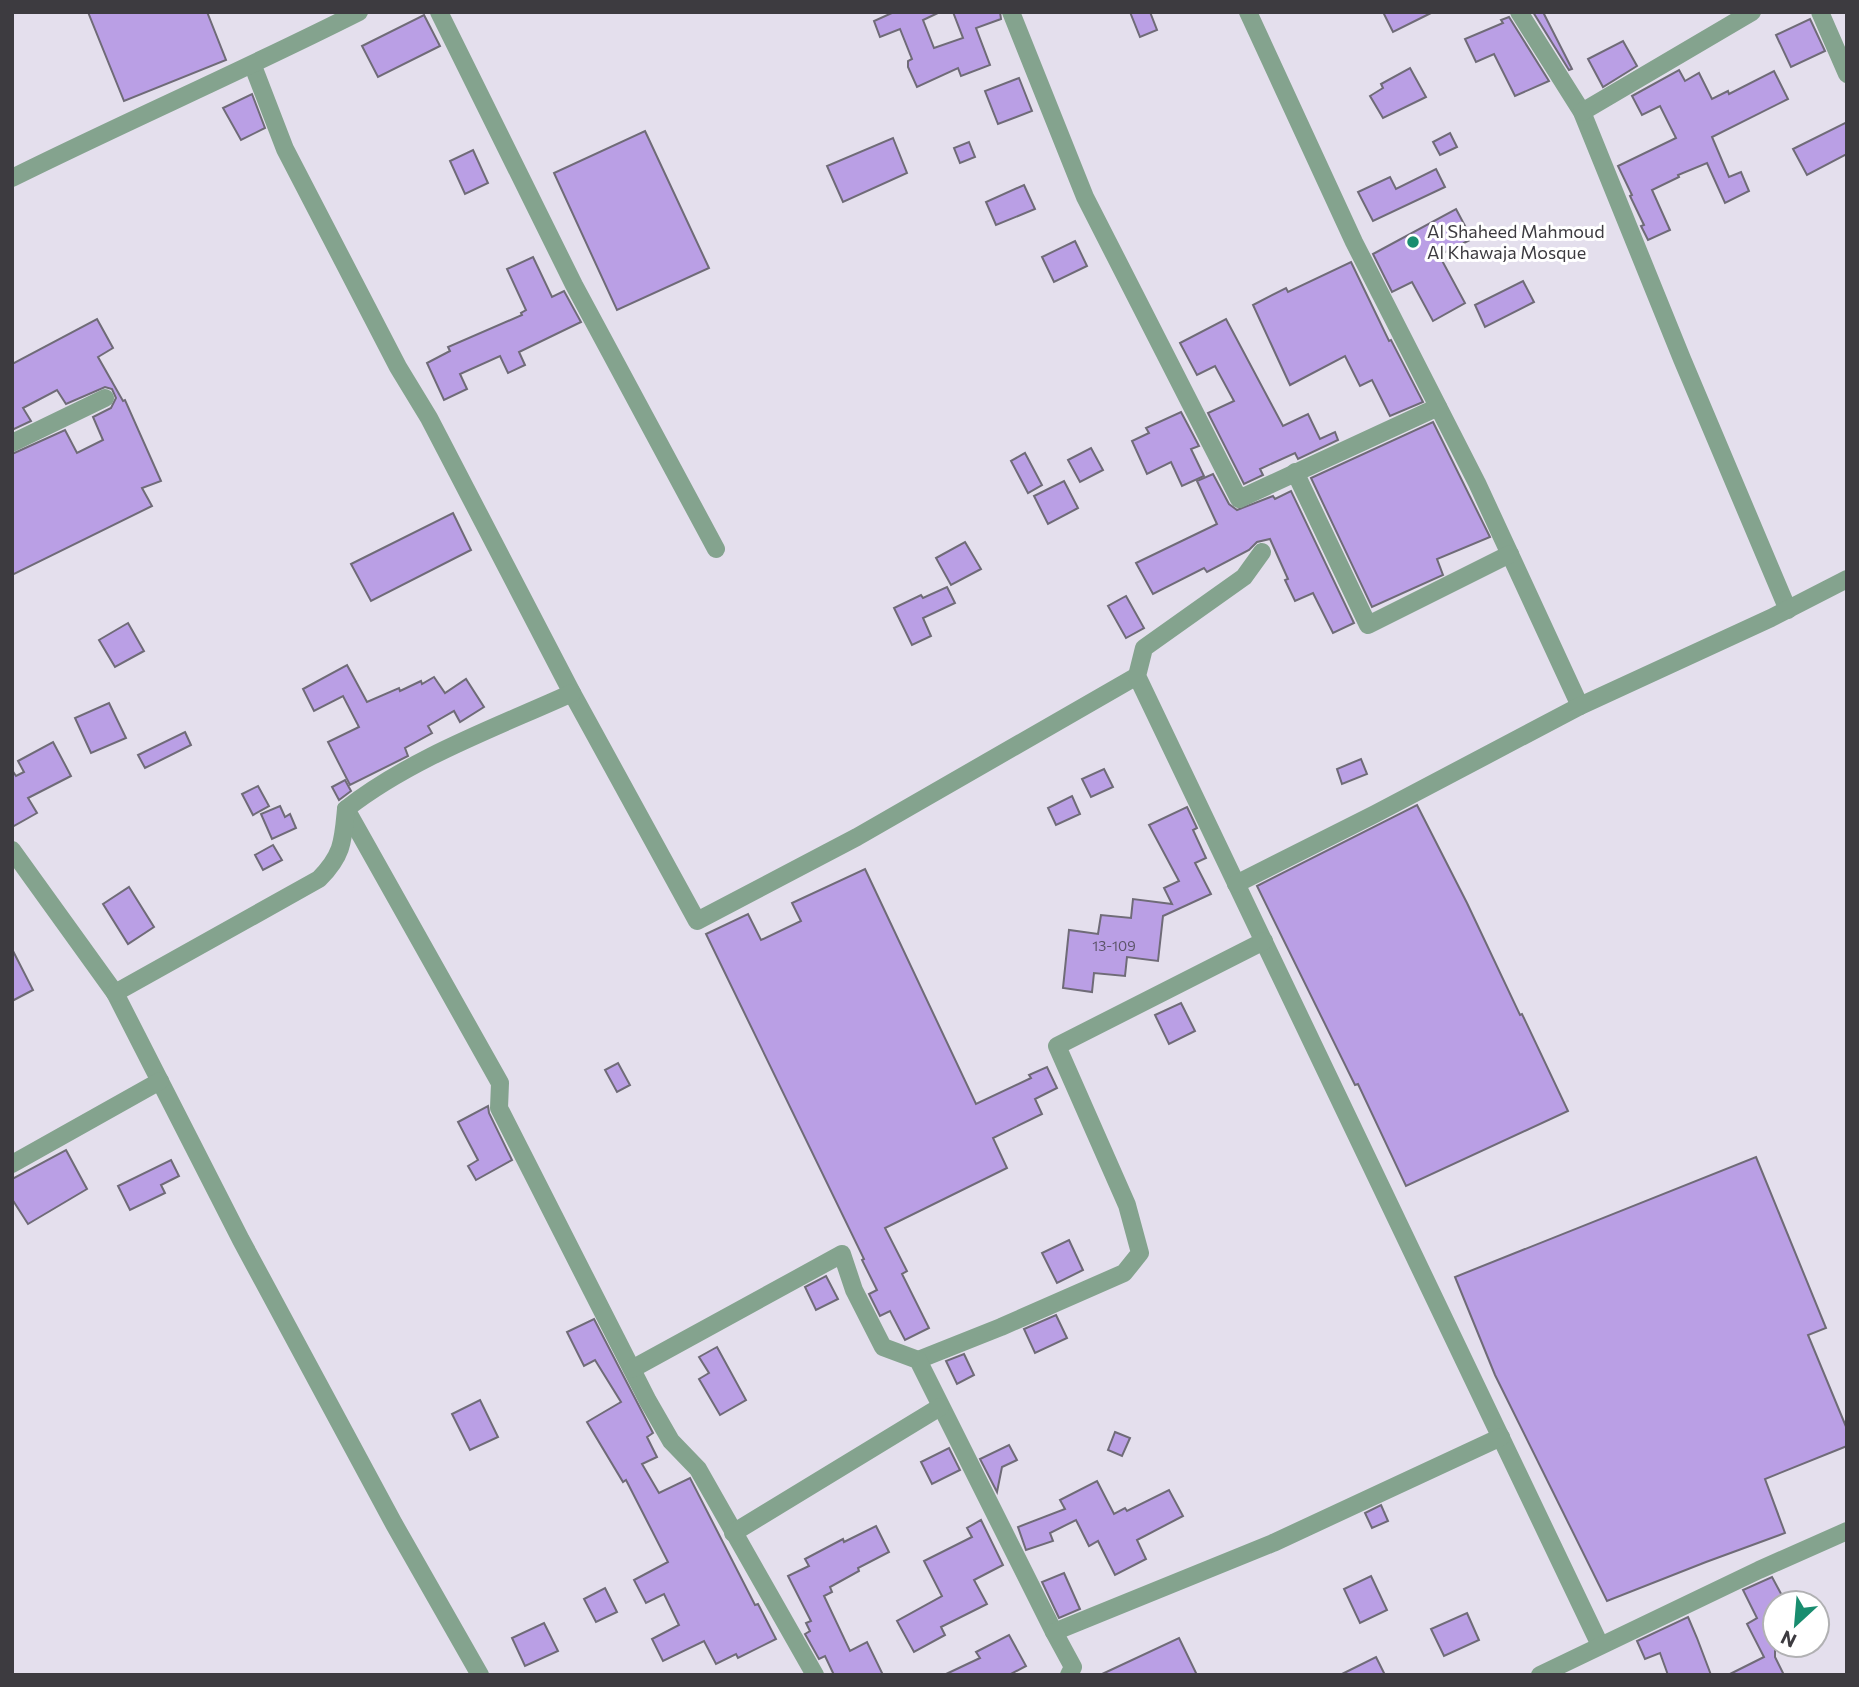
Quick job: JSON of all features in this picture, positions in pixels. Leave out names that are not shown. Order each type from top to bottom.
[{"type":"street","points":[[12,178],[133,118],[253,66],[359,12]]},
{"type":"street","points":[[439,12],[574,285],[716,549]]},
{"type":"street","points":[[1011,12],[1085,197],[1239,499],[1438,407]]},
{"type":"street","points":[[1248,12],[1365,266],[1510,554],[1580,706]]},
{"type":"street","points":[[1519,12],[1582,112],[1788,610]]},
{"type":"street","points":[[1582,112],[1752,12]]},
{"type":"street","points":[[1820,12],[1847,74]]},
{"type":"street","points":[[253,66],[285,149],[398,367],[429,418],[572,693],[697,921],[857,837],[1137,676]]},
{"type":"street","points":[[12,443],[105,398]]},
{"type":"street","points":[[1295,472],[1368,625],[1510,554]]},
{"type":"street","points":[[1262,552],[1244,577],[1144,648],[1137,676],[1600,1645]]},
{"type":"street","points":[[1236,884],[1580,706],[1788,610],[1847,579]]},
{"type":"street","points":[[115,993],[319,879],[335,863],[343,841],[346,809],[371,789],[456,745],[572,693]]},
{"type":"street","points":[[346,809],[500,1083],[499,1108],[632,1369],[671,1441],[698,1469],[815,1675]]},
{"type":"street","points":[[12,850],[115,993],[241,1240],[480,1675]]},
{"type":"street","points":[[632,1369],[842,1254],[854,1290],[883,1347],[918,1360],[1124,1273],[1140,1253],[1127,1205],[1057,1046],[1264,942]]},
{"type":"street","points":[[12,1164],[160,1081]]},
{"type":"street","points":[[918,1360],[1073,1667],[1069,1675]]},
{"type":"street","points":[[733,1533],[940,1406]]},
{"type":"street","points":[[1054,1632],[1273,1543],[1501,1437]]},
{"type":"street","points":[[1539,1675],[1847,1531]]},
{"type":"building","points":[[88,12],[207,12],[226,60],[124,101]]},
{"type":"building","points":[[894,12],[940,12],[923,20],[934,48],[963,38],[953,12],[1000,12],[1001,19],[976,28],[990,65],[961,76],[958,68],[917,87],[908,67],[908,61],[912,59],[900,29],[880,37],[874,21]]},
{"type":"building","points":[[1130,12],[1150,12],[1157,30],[1140,37]]},
{"type":"building","points":[[1383,12],[1433,12],[1393,32]]},
{"type":"building","points":[[1533,12],[1543,12],[1572,69],[1569,70]]},
{"type":"building","points":[[424,15],[440,46],[378,77],[362,46]]},
{"type":"building","points":[[1509,17],[1549,81],[1515,96],[1494,54],[1476,62],[1465,39],[1503,23],[1501,20]]},
{"type":"building","points":[[1810,19],[1825,51],[1791,67],[1776,35]]},
{"type":"building","points":[[1623,41],[1637,66],[1603,87],[1588,59]]},
{"type":"building","points":[[1410,68],[1426,97],[1383,118],[1370,96],[1383,88],[1381,84]]},
{"type":"building","points":[[1679,70],[1685,81],[1699,73],[1712,99],[1728,91],[1729,94],[1774,71],[1788,99],[1712,137],[1729,177],[1741,172],[1749,191],[1725,203],[1707,163],[1678,175],[1679,177],[1652,190],[1670,230],[1648,240],[1618,166],[1676,138],[1660,106],[1642,115],[1632,96]]},
{"type":"building","points":[[1019,78],[1032,111],[998,124],[985,91]]},
{"type":"building","points":[[252,94],[265,128],[241,140],[223,108]]},
{"type":"building","points":[[1847,122],[1847,154],[1807,175],[1793,149]]},
{"type":"building","points":[[645,131],[709,268],[617,310],[554,173]]},
{"type":"building","points":[[1450,133],[1457,147],[1440,155],[1433,142]]},
{"type":"building","points":[[893,138],[907,173],[843,202],[827,166]]},
{"type":"building","points":[[969,142],[975,157],[960,163],[954,148]]},
{"type":"building","points":[[473,150],[488,183],[465,194],[450,161]]},
{"type":"building","points":[[1436,169],[1445,187],[1373,221],[1358,192],[1390,177],[1396,189]]},
{"type":"building","points":[[1024,185],[1035,209],[996,225],[986,202]]},
{"type":"building","points":[[1456,209],[1472,239],[1439,255],[1465,303],[1433,321],[1412,282],[1392,292],[1373,254]]},
{"type":"building","points":[[1075,241],[1087,266],[1054,282],[1042,257]]},
{"type":"building","points":[[533,257],[552,297],[564,291],[581,322],[519,352],[525,365],[508,373],[500,356],[460,374],[467,389],[444,400],[427,363],[450,351],[448,347],[522,315],[526,310],[507,269]]},
{"type":"building","points":[[1351,262],[1389,341],[1391,340],[1423,402],[1390,416],[1372,380],[1360,386],[1345,356],[1290,385],[1253,305],[1286,288],[1288,292]]},
{"type":"building","points":[[1523,281],[1534,302],[1485,327],[1475,305]]},
{"type":"building","points":[[97,319],[113,348],[98,357],[123,401],[125,400],[161,481],[142,488],[152,506],[12,575],[12,454],[65,430],[77,453],[103,440],[93,417],[111,408],[116,398],[112,389],[105,387],[66,404],[57,390],[23,408],[31,421],[12,430],[12,364]]},
{"type":"building","points":[[1226,319],[1283,426],[1308,414],[1320,439],[1335,432],[1338,440],[1298,459],[1295,453],[1260,469],[1263,475],[1244,484],[1208,413],[1234,401],[1215,366],[1197,375],[1180,343]]},
{"type":"building","points":[[1181,412],[1199,446],[1191,449],[1204,476],[1182,486],[1171,462],[1147,474],[1132,441],[1149,433],[1146,428]]},
{"type":"building","points":[[1433,422],[1490,537],[1437,559],[1443,575],[1372,607],[1311,478]]},
{"type":"building","points":[[1091,448],[1103,470],[1080,482],[1068,460]]},
{"type":"building","points":[[1025,453],[1042,485],[1028,493],[1011,461]]},
{"type":"building","points":[[1213,474],[1229,504],[1237,510],[1273,496],[1275,499],[1291,491],[1354,623],[1333,633],[1313,593],[1295,601],[1270,539],[1257,542],[1249,550],[1207,572],[1204,568],[1153,594],[1136,563],[1217,524],[1197,481]]},
{"type":"building","points":[[1064,481],[1078,508],[1048,524],[1034,496]]},
{"type":"building","points":[[453,513],[471,550],[371,601],[351,564]]},
{"type":"building","points":[[965,542],[981,569],[951,585],[936,558]]},
{"type":"building","points":[[947,587],[955,603],[923,618],[931,636],[912,645],[894,608],[921,595],[923,598]]},
{"type":"building","points":[[1126,596],[1144,628],[1126,638],[1108,606]]},
{"type":"building","points":[[128,623],[144,651],[115,667],[99,640]]},
{"type":"building","points":[[347,665],[367,702],[399,688],[400,691],[421,681],[422,684],[434,677],[445,693],[466,679],[484,707],[460,722],[454,711],[428,726],[432,733],[405,748],[408,756],[350,785],[328,742],[359,727],[343,696],[314,711],[303,689]]},
{"type":"building","points":[[109,703],[126,738],[91,753],[75,718]]},
{"type":"building","points":[[185,732],[191,745],[145,768],[138,755]]},
{"type":"building","points":[[53,742],[71,776],[28,798],[37,813],[12,827],[12,770],[16,776],[24,772],[18,761]]},
{"type":"building","points":[[1361,759],[1367,774],[1342,784],[1337,769]]},
{"type":"building","points":[[1104,769],[1113,787],[1091,797],[1082,779]]},
{"type":"building","points":[[345,780],[351,791],[339,800],[332,787]]},
{"type":"building","points":[[258,786],[269,806],[253,815],[242,794]]},
{"type":"building","points":[[1072,796],[1080,814],[1056,825],[1048,808]]},
{"type":"building","points":[[1417,805],[1568,1111],[1406,1186],[1358,1084],[1355,1085],[1257,886]]},
{"type":"building","points":[[280,806],[285,817],[290,814],[296,828],[272,839],[261,814]]},
{"type":"building","points":[[1187,807],[1197,828],[1193,830],[1206,858],[1195,863],[1211,894],[1163,916],[1158,961],[1127,957],[1125,976],[1094,973],[1092,992],[1063,988],[1069,930],[1098,934],[1101,915],[1131,918],[1133,899],[1172,904],[1164,888],[1179,881],[1149,825]]},
{"type":"building","points":[[273,845],[282,860],[263,870],[255,855]]},
{"type":"building","points":[[865,869],[976,1104],[1031,1078],[1029,1075],[1047,1067],[1057,1088],[1035,1099],[1042,1114],[993,1138],[1007,1168],[885,1228],[907,1271],[902,1274],[929,1328],[905,1340],[890,1311],[880,1316],[869,1294],[877,1290],[862,1260],[864,1259],[706,934],[748,914],[761,940],[801,921],[792,903]]},
{"type":"building","points":[[129,887],[154,927],[128,944],[103,904]]},
{"type":"building","points":[[12,949],[33,990],[12,1001]]},
{"type":"building","points":[[1181,1003],[1195,1031],[1169,1044],[1155,1015]]},
{"type":"building","points":[[618,1063],[630,1085],[617,1092],[605,1070]]},
{"type":"building","points":[[488,1106],[512,1160],[476,1180],[468,1166],[478,1160],[458,1122]]},
{"type":"building","points":[[66,1150],[87,1189],[28,1224],[12,1199],[12,1179]]},
{"type":"building","points":[[1756,1157],[1826,1328],[1808,1335],[1847,1429],[1847,1446],[1765,1479],[1785,1533],[1607,1601],[1495,1375],[1455,1277]]},
{"type":"building","points":[[171,1160],[179,1176],[161,1185],[165,1193],[130,1210],[118,1186]]},
{"type":"building","points":[[1069,1240],[1083,1270],[1057,1283],[1042,1253]]},
{"type":"building","points":[[826,1276],[838,1299],[816,1310],[805,1287]]},
{"type":"building","points":[[1056,1315],[1067,1338],[1035,1353],[1024,1329]]},
{"type":"building","points":[[594,1319],[653,1433],[647,1437],[657,1457],[642,1464],[659,1493],[690,1478],[755,1605],[758,1604],[776,1639],[738,1658],[736,1654],[716,1664],[704,1641],[663,1661],[652,1639],[679,1625],[664,1594],[646,1603],[634,1580],[668,1562],[626,1480],[623,1482],[587,1422],[621,1402],[595,1360],[584,1366],[567,1332]]},
{"type":"building","points":[[717,1347],[746,1400],[720,1415],[699,1379],[709,1373],[699,1357]]},
{"type":"building","points":[[964,1354],[974,1375],[957,1384],[946,1361]]},
{"type":"building","points":[[480,1400],[498,1437],[470,1450],[452,1414]]},
{"type":"building","points":[[1115,1432],[1130,1438],[1122,1456],[1108,1450]]},
{"type":"building","points":[[1009,1445],[1017,1460],[1002,1467],[997,1492],[980,1459]]},
{"type":"building","points":[[949,1448],[960,1470],[932,1484],[921,1462]]},
{"type":"building","points":[[1097,1481],[1114,1514],[1125,1508],[1127,1511],[1169,1490],[1183,1516],[1137,1540],[1146,1559],[1115,1575],[1098,1541],[1089,1546],[1076,1520],[1050,1533],[1053,1541],[1026,1550],[1018,1527],[1065,1509],[1060,1500]]},
{"type":"building","points":[[1381,1505],[1388,1521],[1372,1528],[1365,1513]]},
{"type":"building","points":[[981,1520],[1003,1565],[974,1580],[987,1604],[941,1627],[945,1635],[914,1652],[897,1621],[942,1596],[924,1561],[972,1537],[967,1528]]},
{"type":"building","points":[[876,1526],[889,1552],[858,1568],[859,1571],[830,1587],[832,1592],[824,1596],[850,1651],[867,1642],[883,1675],[834,1675],[825,1656],[819,1659],[805,1634],[810,1631],[806,1623],[811,1621],[788,1576],[809,1566],[805,1559],[843,1539],[844,1542]]},
{"type":"building","points":[[1064,1573],[1080,1609],[1059,1618],[1042,1582]]},
{"type":"building","points":[[1371,1576],[1387,1610],[1360,1623],[1344,1589]]},
{"type":"building","points":[[1772,1577],[1778,1589],[1761,1589],[1761,1651],[1747,1624],[1757,1618],[1743,1590]]},
{"type":"building","points":[[605,1588],[617,1612],[596,1622],[584,1599]]},
{"type":"building","points":[[1467,1613],[1479,1640],[1444,1656],[1431,1629]]},
{"type":"building","points":[[1688,1617],[1711,1675],[1668,1675],[1660,1653],[1645,1659],[1637,1641]]},
{"type":"building","points":[[544,1623],[558,1651],[525,1666],[512,1638]]},
{"type":"building","points":[[1009,1635],[1026,1666],[1009,1675],[944,1675],[980,1658],[976,1652]]},
{"type":"building","points":[[1179,1638],[1197,1675],[1100,1675]]},
{"type":"building","points":[[1376,1657],[1385,1675],[1340,1675]]},
{"type":"building","points":[[1761,1658],[1776,1659],[1784,1675],[1728,1675]]},
{"type":"place","name":"Al Shaheed Mahmoud Al Khawaja Mosque","points":[[1413,242]]}]
